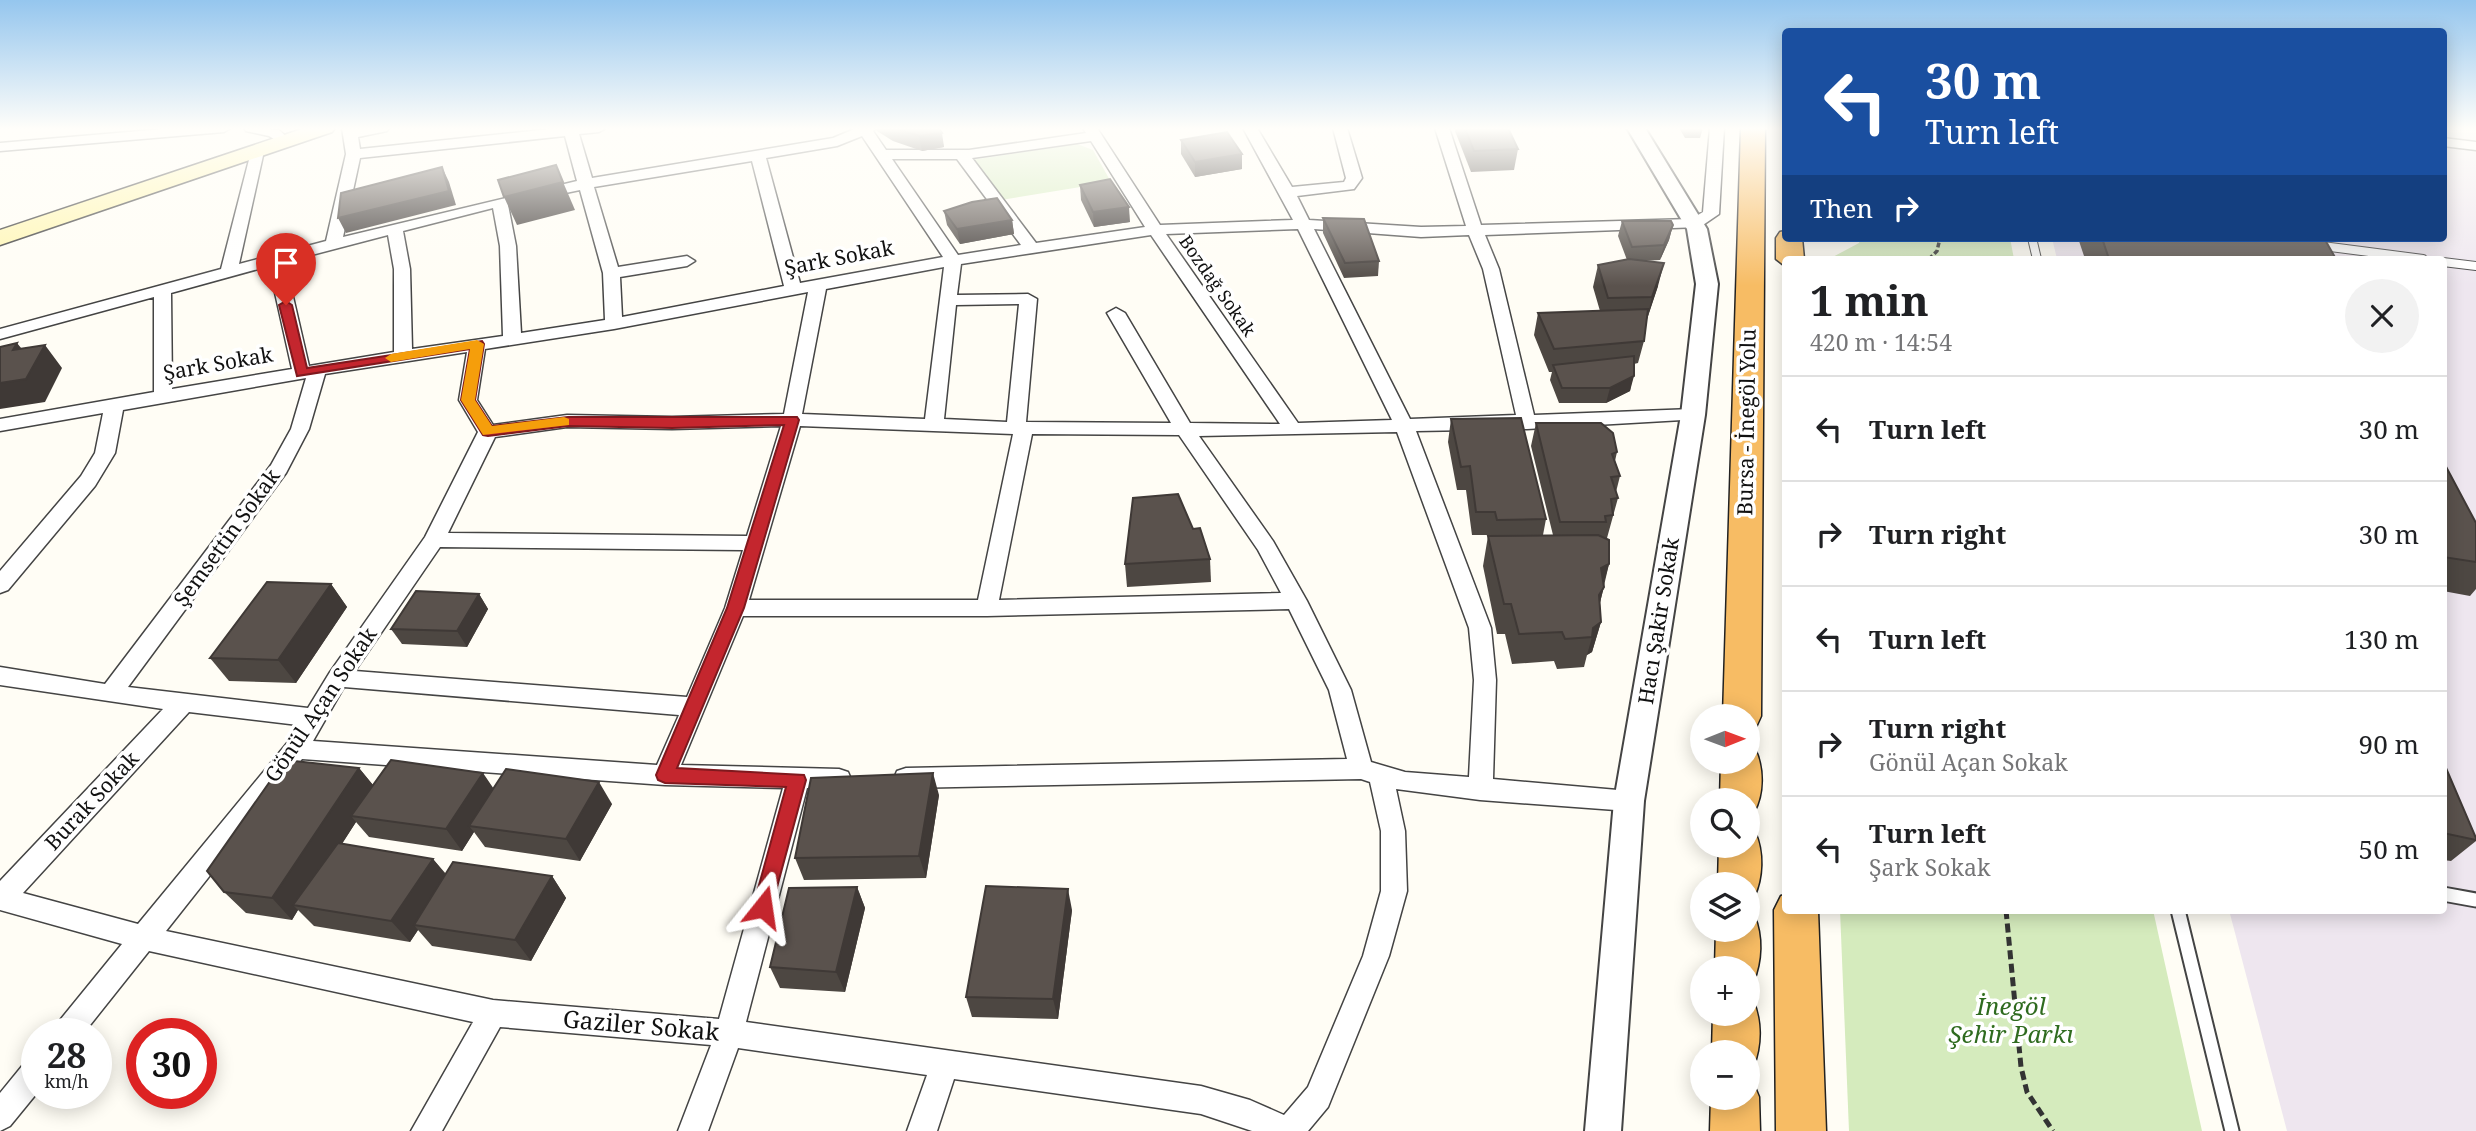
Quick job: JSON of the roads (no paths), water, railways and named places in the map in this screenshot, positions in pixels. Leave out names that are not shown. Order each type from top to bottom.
[{"type":"highway","name":"Bursa - İnegöl Yolu","points":[[1742,704],[1752,181]]},
{"type":"highway","points":[[1796,914],[1801,1131]]},
{"type":"highway","points":[[1733,1110],[1734,1131]]},
{"type":"main road","points":[[0,237],[168,181]]},
{"type":"street","points":[[228,274],[250,181]]},
{"type":"street","points":[[333,244],[347,181]]},
{"type":"street","points":[[584,181],[611,273],[614,324]]},
{"type":"street","points":[[0,334],[333,244],[500,202],[605,181]]},
{"type":"street","points":[[765,181],[793,289]]},
{"type":"street","points":[[899,181],[953,260],[934,425]]},
{"type":"street","points":[[981,181],[1031,247]]},
{"type":"street","name":"Bozdağ Sokak","points":[[1124,181],[1293,429]]},
{"type":"street","points":[[1281,181],[1405,427],[1480,628],[1485,680],[1480,790]]},
{"type":"street","points":[[1287,192],[1349,186],[1352,181]]},
{"type":"street","points":[[1460,181],[1491,269],[1527,423]]},
{"type":"street","name":"Hacı Şakir Sokak","points":[[1603,1131],[1629,801],[1693,415],[1707,284],[1694,224],[1668,181]]},
{"type":"street","points":[[1694,224],[1711,214],[1713,181]]},
{"type":"street","points":[[500,202],[508,246],[512,338]]},
{"type":"street","name":"Şark Sokak","points":[[0,425],[309,371],[614,324],[953,260],[1155,230],[1304,225],[1421,232],[1694,224]]},
{"type":"street","points":[[395,230],[401,269],[403,356]]},
{"type":"street","name":"Şemsettin Sokak","points":[[111,694],[279,468],[300,429],[309,371],[276,260]]},
{"type":"street","points":[[611,273],[687,261]]},
{"type":"street","points":[[665,775],[736,608],[792,420],[818,285]]},
{"type":"street","points":[[163,291],[163,397]]},
{"type":"street","points":[[948,300],[1028,299],[1020,428],[987,608]]},
{"type":"street","points":[[1116,313],[1185,430],[1266,546],[1296,601],[1340,690],[1393,831],[1394,891],[1376,956],[1318,1097],[1288,1131]]},
{"type":"street","points":[[477,344],[468,400],[488,432],[568,421],[672,423],[792,420],[1020,428],[1185,430],[1405,427],[1693,415]]},
{"type":"street","points":[[0,585],[88,481],[105,453],[114,406]]},
{"type":"street","name":"Gönül Açan Sokak","points":[[79,1018],[296,749],[338,678],[434,540],[488,432]]},
{"type":"street","points":[[434,540],[754,543]]},
{"type":"street","points":[[736,608],[987,608],[1296,601]]},
{"type":"street","points":[[0,676],[111,694],[316,718]]},
{"type":"street","points":[[338,678],[693,707]]},
{"type":"street","name":"Burak Sokak","points":[[0,898],[183,703]]},
{"type":"street","points":[[296,749],[665,775],[797,780],[1371,772],[1405,782],[1629,801]]},
{"type":"street","points":[[693,1131],[729,1033],[797,780]]},
{"type":"street","name":"Gaziler Sokak","points":[[0,898],[144,938],[493,1013],[729,1033],[1201,1100],[1250,1115],[1288,1131]]},
{"type":"street","points":[[426,1131],[493,1013]]},
{"type":"street","points":[[922,1131],[945,1065]]},
{"type":"street","points":[[0,1116],[21,1090]]},
{"type":"street","points":[[1722,1131],[1728,1110]]},
{"type":"lane","points":[[2310,244],[2399,256]]},
{"type":"lane","points":[[2321,246],[2326,256]]},
{"type":"lane","points":[[2447,262],[2476,266]]},
{"type":"lane","points":[[2447,895],[2476,900]]},
{"type":"lane","points":[[2179,914],[2232,1131]]},
{"type":"park label","name":"İnegöl Şehir Parkı","points":[[2011,1021]]}]
